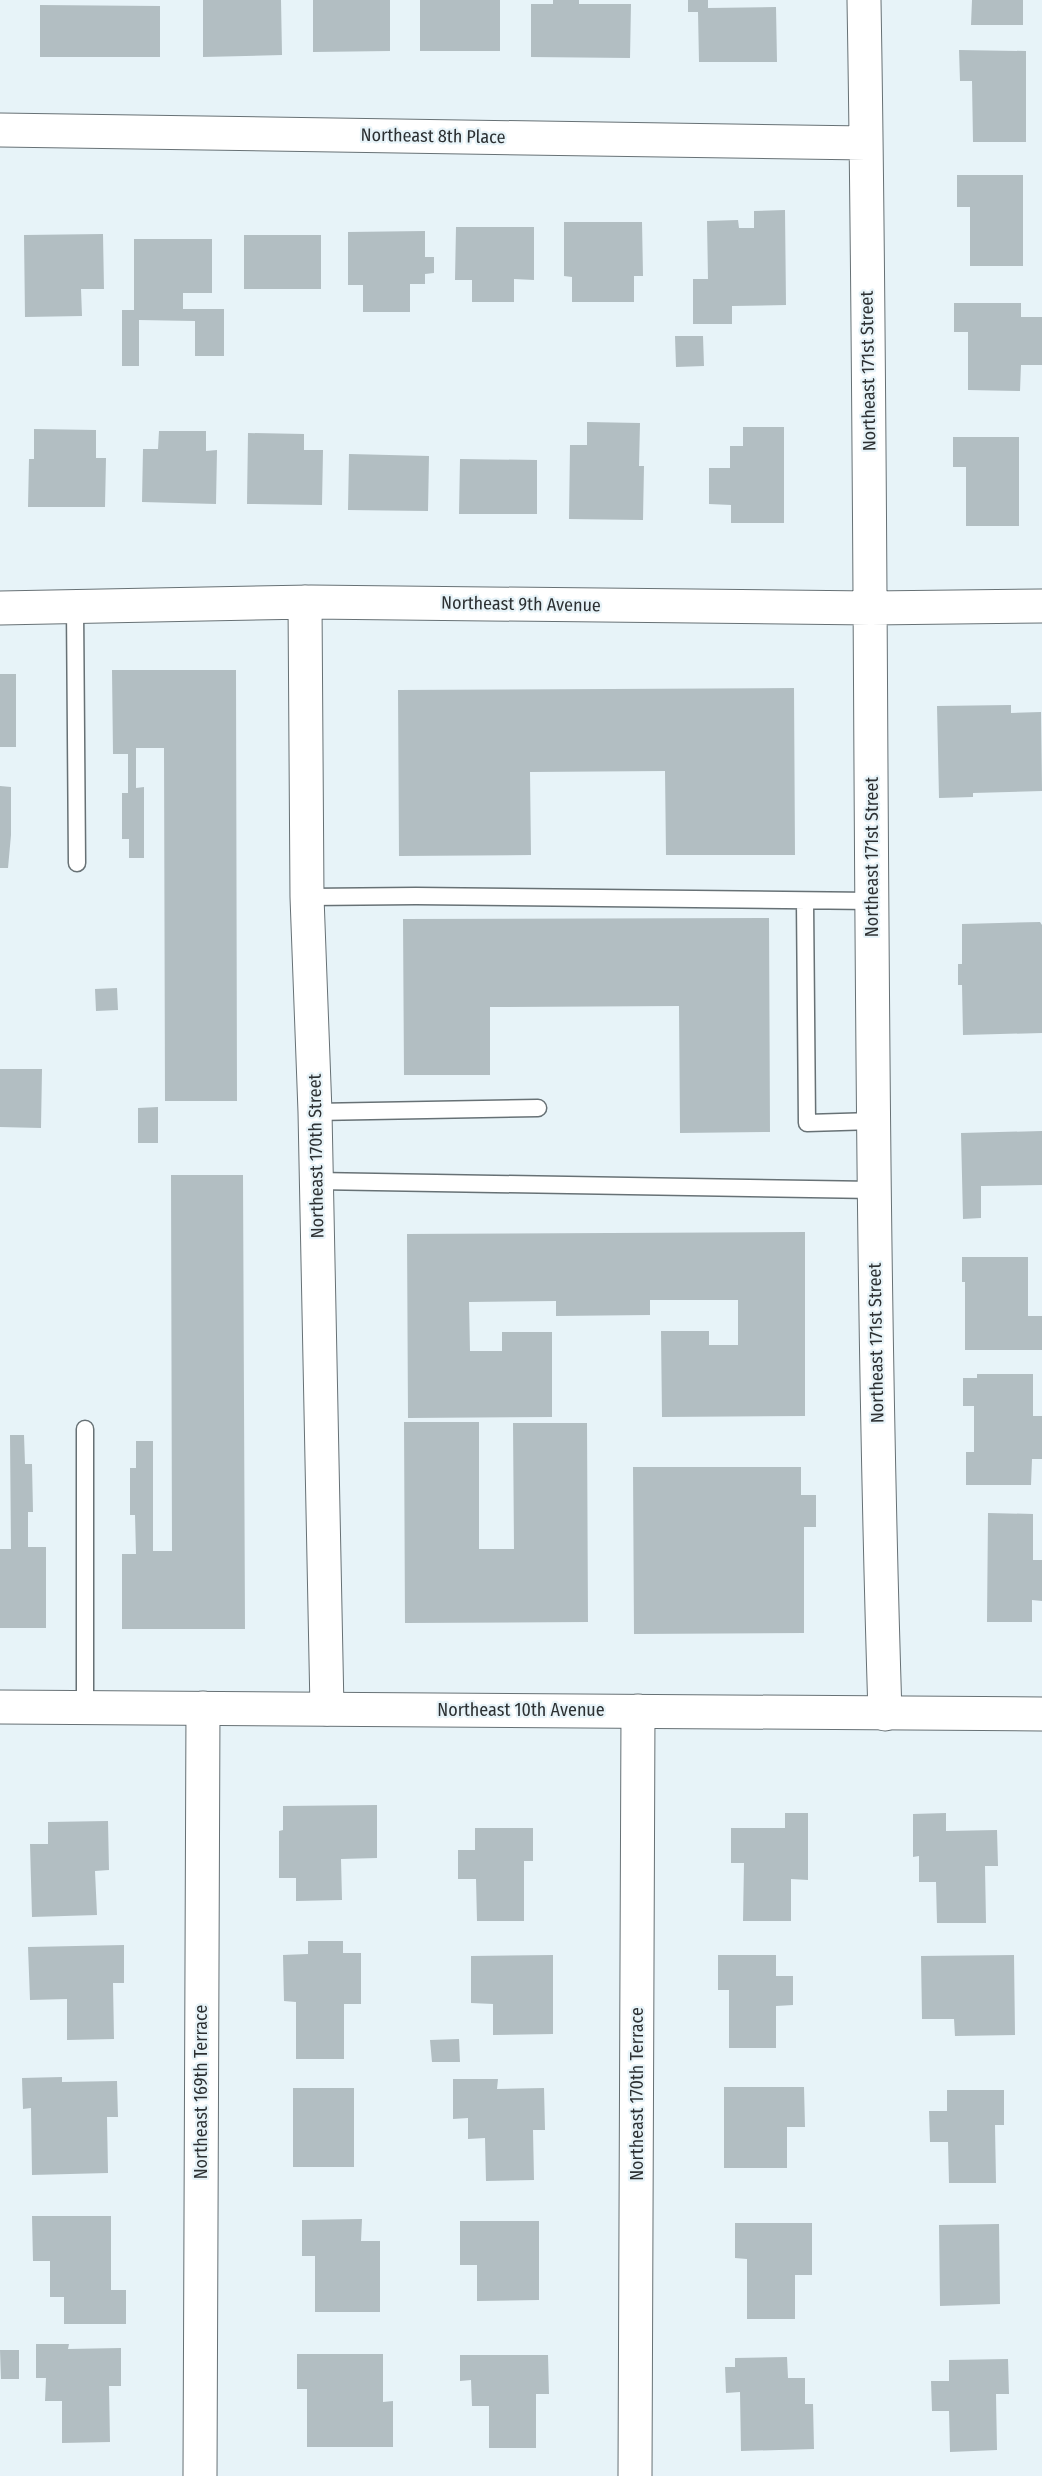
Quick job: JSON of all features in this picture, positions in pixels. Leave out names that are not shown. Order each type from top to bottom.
[{"type":"street","name":"Northeast 171st Street","points":[[864,0],[871,608],[874,1190],[885,1713]]},
{"type":"street","name":"Northeast 8th Place","points":[[0,130],[866,143]]},
{"type":"street","name":"Northeast 9th Avenue","points":[[0,608],[305,602],[871,608],[1042,606]]},
{"type":"street","name":"Northeast 170th Street","points":[[305,602],[307,897],[315,1112],[327,1709]]},
{"type":"street","name":"Northeast 10th Avenue","points":[[0,1707],[1042,1714]]},
{"type":"street","name":"Northeast 169th Terrace","points":[[200,2476],[203,1708]]},
{"type":"street","name":"Northeast 170th Terrace","points":[[635,2476],[638,1712]]},
{"type":"lane","points":[[75,606],[76,863]]},
{"type":"lane","points":[[307,897],[873,901]]},
{"type":"lane","points":[[805,901],[807,1123],[874,1121]]},
{"type":"lane","points":[[315,1112],[538,1108]]},
{"type":"lane","points":[[316,1181],[874,1190]]},
{"type":"lane","points":[[85,1429],[85,1707]]},
{"type":"building","points":[[203,0],[281,0],[282,55],[203,57]]},
{"type":"building","points":[[313,0],[390,0],[390,51],[313,52]]},
{"type":"building","points":[[420,0],[500,0],[500,51],[420,51]]},
{"type":"building","points":[[553,0],[579,0],[579,4],[631,4],[630,58],[531,57],[531,4],[553,4]]},
{"type":"building","points":[[688,0],[708,0],[708,8],[776,7],[777,62],[699,62],[698,12],[688,12]]},
{"type":"building","points":[[972,0],[1023,0],[1023,25],[971,25]]},
{"type":"building","points":[[40,5],[160,6],[160,57],[40,57]]},
{"type":"building","points":[[959,50],[1026,51],[1026,142],[973,142],[972,81],[960,81]]},
{"type":"building","points":[[957,175],[1023,175],[1023,266],[970,266],[970,207],[957,207]]},
{"type":"building","points":[[785,210],[786,305],[732,306],[732,324],[693,324],[693,279],[708,279],[707,221],[738,220],[739,228],[754,228],[754,211]]},
{"type":"building","points":[[564,222],[642,222],[643,276],[634,276],[634,302],[572,302],[572,277],[564,276]]},
{"type":"building","points":[[456,227],[534,227],[534,280],[514,279],[514,302],[472,302],[472,280],[455,280]]},
{"type":"building","points":[[425,231],[425,257],[434,257],[434,273],[425,274],[425,284],[410,284],[410,312],[363,312],[363,285],[348,285],[348,232]]},
{"type":"building","points":[[103,234],[104,289],[81,289],[82,316],[25,317],[24,235]]},
{"type":"building","points":[[244,235],[321,235],[321,289],[244,289]]},
{"type":"building","points":[[134,239],[212,239],[212,293],[183,293],[183,309],[224,309],[224,356],[195,356],[195,321],[139,320],[139,366],[122,366],[122,310],[134,310]]},
{"type":"building","points":[[954,303],[1021,303],[1021,317],[1042,317],[1042,365],[1021,365],[1020,391],[968,390],[968,332],[954,332]]},
{"type":"building","points":[[675,336],[703,336],[704,366],[676,367]]},
{"type":"building","points":[[587,422],[640,423],[639,466],[644,466],[643,520],[569,519],[570,445],[587,445]]},
{"type":"building","points":[[743,427],[784,427],[784,523],[731,523],[731,505],[709,504],[709,468],[730,468],[730,446],[743,446]]},
{"type":"building","points":[[34,429],[96,430],[96,458],[106,458],[105,507],[28,507],[29,459],[34,459]]},
{"type":"building","points":[[159,431],[206,431],[206,451],[217,450],[216,504],[142,502],[143,449],[158,449]]},
{"type":"building","points":[[248,433],[304,434],[304,450],[323,450],[322,505],[247,504]]},
{"type":"building","points":[[953,437],[1019,437],[1019,526],[966,526],[966,467],[953,467]]},
{"type":"building","points":[[349,454],[429,456],[428,511],[348,510]]},
{"type":"building","points":[[460,459],[537,460],[537,514],[459,514]]},
{"type":"building","points":[[112,670],[236,670],[237,1101],[165,1101],[164,748],[136,748],[136,788],[144,787],[144,858],[129,858],[129,839],[122,839],[122,793],[128,793],[128,754],[113,754]]},
{"type":"building","points":[[0,674],[16,674],[16,747],[0,747]]},
{"type":"building","points":[[794,688],[795,855],[666,855],[665,771],[530,772],[531,855],[399,856],[398,690]]},
{"type":"building","points":[[1011,705],[1011,713],[1041,712],[1042,791],[973,793],[973,797],[939,798],[937,706]]},
{"type":"building","points":[[0,786],[11,787],[8,868],[0,868]]},
{"type":"building","points":[[769,918],[770,1132],[680,1133],[679,1006],[490,1007],[490,1075],[404,1075],[403,919]]},
{"type":"building","points":[[1040,922],[1042,925],[1042,1033],[963,1035],[962,985],[958,985],[958,964],[962,964],[962,924]]},
{"type":"building","points":[[117,988],[118,1010],[96,1011],[95,989]]},
{"type":"building","points":[[0,1069],[42,1069],[41,1128],[0,1127]]},
{"type":"building","points":[[158,1107],[158,1143],[138,1143],[138,1108]]},
{"type":"building","points":[[1042,1131],[1042,1185],[981,1186],[981,1218],[963,1219],[961,1133]]},
{"type":"building","points":[[171,1175],[243,1175],[245,1629],[122,1629],[122,1554],[136,1554],[135,1515],[130,1515],[130,1468],[136,1468],[136,1441],[153,1441],[153,1551],[172,1551]]},
{"type":"building","points":[[805,1232],[805,1416],[662,1417],[661,1331],[709,1331],[709,1345],[738,1345],[738,1300],[650,1300],[650,1315],[556,1316],[556,1301],[469,1302],[470,1351],[502,1351],[502,1332],[552,1332],[552,1417],[408,1418],[407,1234]]},
{"type":"building","points":[[962,1257],[1028,1257],[1028,1316],[1042,1316],[1042,1350],[965,1350],[965,1282],[962,1282]]},
{"type":"building","points":[[977,1374],[1033,1374],[1033,1416],[1042,1416],[1042,1459],[1032,1459],[1031,1485],[966,1485],[966,1452],[974,1452],[974,1406],[963,1406],[963,1378],[977,1378]]},
{"type":"building","points":[[404,1422],[479,1422],[479,1549],[514,1549],[513,1423],[587,1423],[588,1622],[405,1623]]},
{"type":"building","points":[[10,1435],[24,1435],[25,1464],[32,1464],[33,1512],[28,1512],[28,1547],[46,1547],[46,1628],[0,1628],[0,1549],[11,1549]]},
{"type":"building","points":[[633,1467],[801,1467],[801,1495],[816,1495],[816,1527],[804,1527],[804,1633],[634,1634]]},
{"type":"building","points":[[988,1513],[1033,1514],[1033,1560],[1042,1560],[1042,1601],[1032,1600],[1032,1622],[987,1622]]},
{"type":"building","points":[[377,1805],[377,1858],[341,1859],[342,1900],[296,1901],[296,1878],[279,1878],[279,1831],[283,1830],[283,1806]]},
{"type":"building","points":[[785,1813],[808,1813],[808,1880],[791,1879],[791,1921],[743,1921],[744,1863],[731,1863],[731,1828],[785,1828]]},
{"type":"building","points":[[946,1813],[946,1831],[997,1830],[998,1866],[985,1866],[986,1923],[937,1923],[936,1882],[919,1882],[919,1856],[913,1857],[913,1814]]},
{"type":"building","points":[[108,1821],[109,1870],[95,1871],[97,1915],[32,1917],[30,1844],[48,1844],[48,1822]]},
{"type":"building","points":[[475,1828],[533,1828],[533,1861],[524,1861],[524,1921],[477,1921],[476,1879],[458,1879],[458,1850],[475,1850]]},
{"type":"building","points":[[308,1941],[343,1941],[343,1953],[361,1953],[361,2004],[344,2004],[344,2059],[296,2059],[296,2002],[284,2001],[283,1955],[308,1954]]},
{"type":"building","points":[[124,1945],[124,1983],[113,1983],[114,2039],[67,2040],[67,1999],[30,2000],[28,1947]]},
{"type":"building","points":[[553,1955],[553,2034],[493,2035],[493,2004],[471,2003],[471,1956]]},
{"type":"building","points":[[718,1955],[776,1955],[776,1976],[793,1976],[793,2005],[776,2006],[776,2048],[729,2048],[729,1990],[718,1990]]},
{"type":"building","points":[[1014,1955],[1015,2035],[955,2036],[954,2019],[922,2019],[921,1956]]},
{"type":"building","points":[[459,2039],[460,2062],[432,2062],[430,2040]]},
{"type":"building","points":[[62,2077],[62,2082],[117,2081],[118,2117],[107,2117],[108,2173],[32,2175],[31,2108],[23,2109],[22,2078]]},
{"type":"building","points":[[453,2079],[498,2079],[497,2089],[544,2088],[545,2130],[533,2130],[534,2180],[486,2181],[485,2138],[468,2139],[468,2118],[453,2119]]},
{"type":"building","points":[[724,2087],[804,2087],[805,2127],[787,2127],[787,2168],[724,2168]]},
{"type":"building","points":[[293,2088],[354,2088],[354,2167],[293,2167]]},
{"type":"building","points":[[947,2090],[1004,2090],[1004,2125],[995,2125],[996,2183],[949,2183],[948,2142],[930,2142],[929,2111],[947,2111]]},
{"type":"building","points":[[32,2216],[111,2216],[111,2290],[126,2290],[126,2324],[64,2324],[64,2297],[50,2297],[50,2261],[33,2261]]},
{"type":"building","points":[[362,2219],[361,2241],[380,2241],[380,2312],[315,2312],[315,2256],[302,2256],[302,2220]]},
{"type":"building","points":[[460,2221],[539,2221],[539,2300],[477,2301],[477,2265],[460,2265]]},
{"type":"building","points":[[735,2223],[812,2223],[812,2275],[795,2275],[795,2319],[747,2319],[747,2259],[735,2258]]},
{"type":"building","points":[[999,2224],[1000,2304],[940,2306],[939,2225]]},
{"type":"building","points":[[36,2344],[69,2344],[68,2349],[121,2348],[121,2386],[109,2386],[110,2442],[62,2443],[62,2401],[45,2401],[46,2378],[36,2378]]},
{"type":"building","points":[[0,2350],[19,2350],[19,2379],[1,2379]]},
{"type":"building","points":[[297,2354],[383,2354],[383,2402],[393,2401],[393,2447],[307,2447],[307,2389],[297,2389]]},
{"type":"building","points":[[460,2355],[548,2355],[549,2394],[536,2394],[536,2448],[489,2448],[489,2406],[472,2406],[471,2380],[460,2381]]},
{"type":"building","points":[[787,2357],[788,2378],[805,2378],[805,2404],[813,2404],[814,2449],[741,2451],[740,2392],[726,2393],[725,2367],[735,2367],[735,2358]]},
{"type":"building","points":[[1008,2359],[1009,2394],[996,2394],[997,2450],[950,2452],[949,2411],[932,2411],[931,2381],[949,2381],[949,2360]]}]
